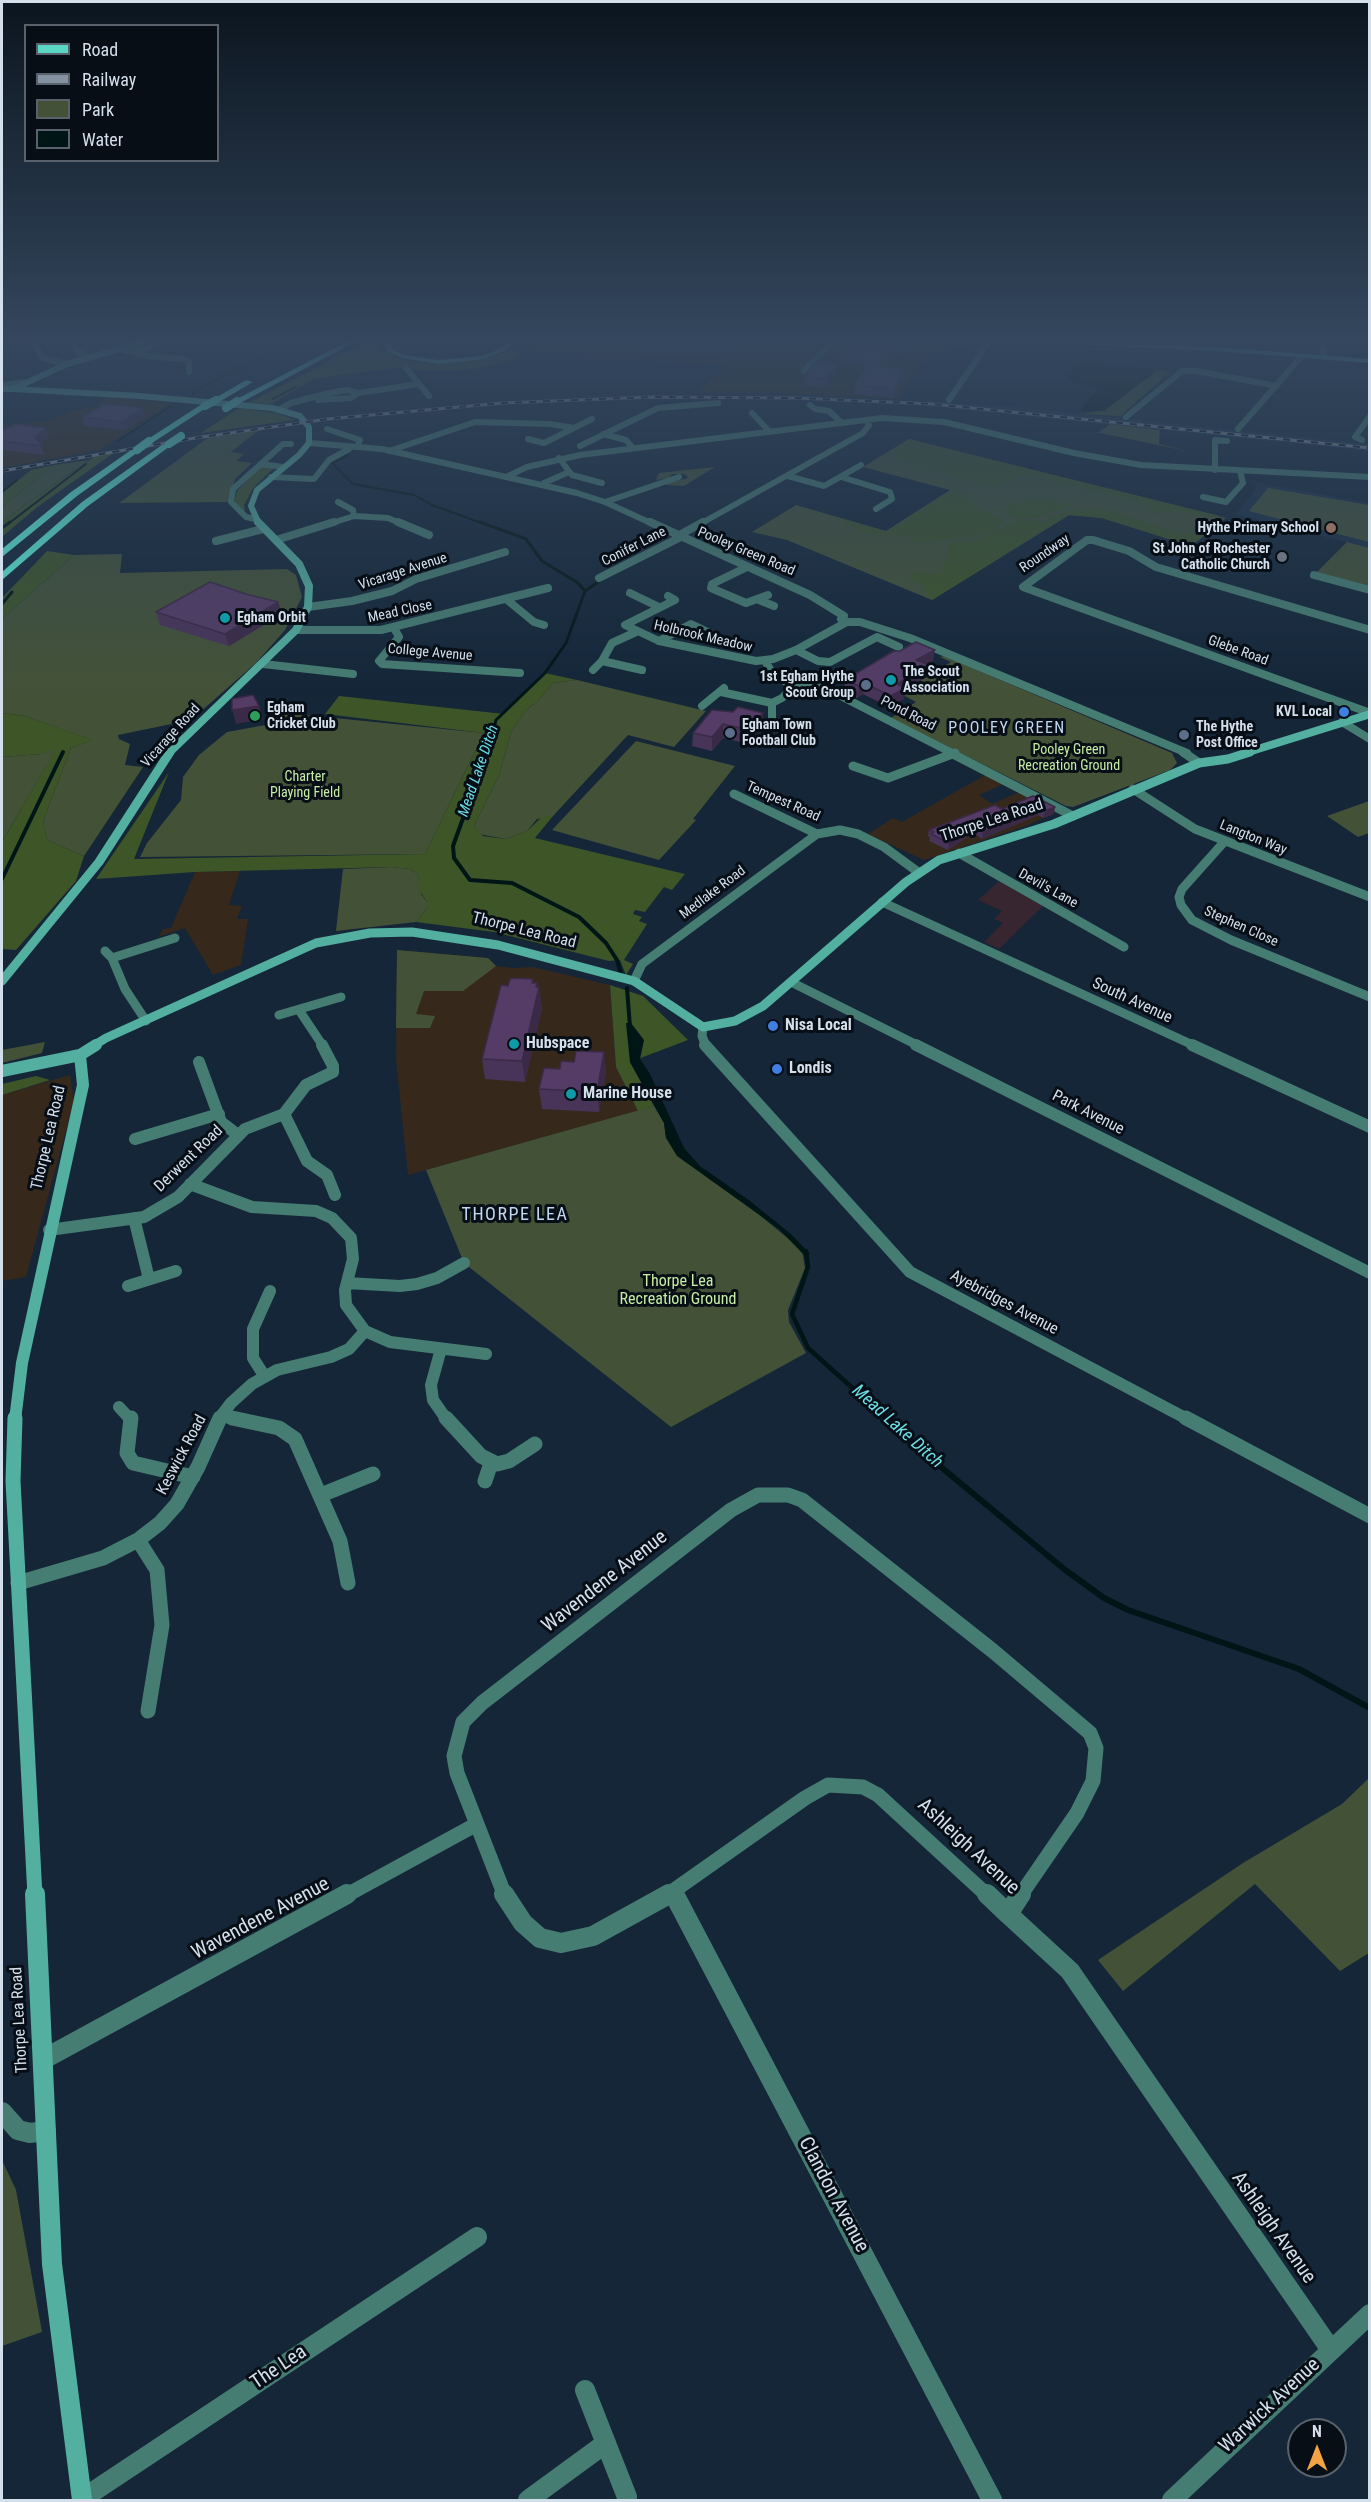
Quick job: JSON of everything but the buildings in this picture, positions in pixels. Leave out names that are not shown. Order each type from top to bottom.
[{"type":"highway","points":[[2,554],[74,494],[123,460]]},
{"type":"highway","points":[[2,577],[85,504],[147,460]]},
{"type":"main road","points":[[293,460],[271,477],[252,498],[251,506],[255,519],[293,556],[304,573],[309,586],[308,607]]},
{"type":"main road","name":"Vicarage Road","points":[[2,981],[99,861],[166,756],[296,630],[308,607]]},
{"type":"main road","name":"Thorpe Lea Road","points":[[82,2500],[52,2264],[44,2059],[13,1481],[15,1414],[22,1363],[49,1230],[83,1085],[80,1055],[106,1038],[307,947],[370,933],[412,932],[474,940],[634,981],[651,990],[689,1020],[703,1026],[735,1022],[750,1015],[918,872],[939,860],[1073,816],[1133,789],[1200,763],[1228,759],[1370,713]]},
{"type":"main road","points":[[2,1071],[80,1055]]},
{"type":"street","points":[[255,519],[246,517],[231,502],[233,489],[265,460]]},
{"type":"street","points":[[271,477],[312,482],[329,460]]},
{"type":"street","name":"Pooley Green Road","points":[[428,460],[605,502],[677,537],[810,595],[844,619]]},
{"type":"street","points":[[506,477],[527,467],[553,460]]},
{"type":"street","points":[[560,460],[569,472],[603,482]]},
{"type":"street","name":"Conifer Lane","points":[[599,578],[816,460]]},
{"type":"street","points":[[1110,460],[1215,470],[1370,477]]},
{"type":"street","points":[[1215,460],[1215,470]]},
{"type":"street","points":[[260,464],[284,467]]},
{"type":"street","points":[[788,476],[824,486],[861,465]]},
{"type":"street","points":[[1203,496],[1226,502],[1243,483],[1240,471]]},
{"type":"street","points":[[544,483],[569,472]]},
{"type":"street","points":[[605,502],[679,477]]},
{"type":"street","points":[[841,477],[890,492],[892,499],[876,509]]},
{"type":"street","points":[[338,502],[353,510],[354,516]]},
{"type":"street","points":[[276,540],[354,516],[387,518],[421,533],[431,533]]},
{"type":"street","points":[[221,538],[263,529]]},
{"type":"street","name":"Roundway","points":[[1096,615],[1024,588],[1023,584],[1090,540],[1129,551],[1156,567],[1370,630]]},
{"type":"street","name":"Vicarage Avenue","points":[[308,607],[352,601],[392,591],[416,579],[505,552]]},
{"type":"street","points":[[747,567],[710,586],[741,602],[759,600],[768,595]]},
{"type":"street","points":[[1314,575],[1370,590]]},
{"type":"street","name":"Mead Close","points":[[296,630],[364,632],[394,628],[544,590]]},
{"type":"street","name":"Holbrook Meadow","points":[[630,593],[659,607]]},
{"type":"street","name":"Holbrook Meadow","points":[[668,596],[675,600],[626,622],[626,627],[659,641],[748,660],[765,661],[796,650],[844,619]]},
{"type":"street","points":[[506,599],[534,622],[544,625]]},
{"type":"street","points":[[759,600],[774,606]]},
{"type":"street","name":"Glebe Road","points":[[1096,615],[1370,713]]},
{"type":"street","points":[[681,619],[716,636]]},
{"type":"street","points":[[844,619],[860,622],[963,659],[1188,754],[1200,763]]},
{"type":"street","points":[[659,641],[691,624]]},
{"type":"street","name":"College Avenue","points":[[394,628],[399,637],[379,661],[382,664],[520,673]]},
{"type":"street","points":[[594,670],[612,643],[636,632]]},
{"type":"street","points":[[866,633],[899,647]]},
{"type":"street","points":[[796,650],[818,661],[830,662],[877,637]]},
{"type":"street","points":[[602,661],[642,670]]},
{"type":"street","name":"Pond Road","points":[[765,661],[773,674],[795,685],[827,689],[955,753],[1073,816]]},
{"type":"street","points":[[263,664],[327,668],[352,674]]},
{"type":"street","points":[[702,706],[708,698],[722,690],[772,703],[782,698],[795,685]]},
{"type":"street","points":[[772,703],[772,724]]},
{"type":"street","points":[[1342,722],[1370,739]]},
{"type":"street","points":[[853,766],[888,778],[955,753]]},
{"type":"street","name":"Langton Way","points":[[1133,789],[1187,824],[1224,842],[1370,897]]},
{"type":"street","name":"Tempest Road","points":[[734,794],[817,834],[840,830],[858,834],[884,847],[918,872]]},
{"type":"street","name":"Medlake Road","points":[[634,981],[642,964],[817,834]]},
{"type":"street","name":"Stephen Close","points":[[1224,842],[1182,889],[1179,897],[1181,905],[1192,920],[1231,940],[1370,997]]},
{"type":"street","name":"Devil's Lane","points":[[959,853],[1124,947]]},
{"type":"street","name":"South Avenue","points":[[882,902],[1370,1127]]},
{"type":"street","points":[[146,1021],[125,989],[108,955],[175,938]]},
{"type":"street","name":"Park Avenue","points":[[791,982],[1370,1273]]},
{"type":"street","points":[[279,1015],[341,997]]},
{"type":"street","points":[[299,1010],[316,1034],[333,1066],[333,1071],[306,1085],[284,1114],[307,1161],[327,1175],[335,1195]]},
{"type":"street","name":"Ayebridges Avenue","points":[[703,1026],[702,1036],[705,1045],[910,1272],[1370,1516]]},
{"type":"street","points":[[200,1062],[221,1122],[238,1135]]},
{"type":"street","points":[[135,1139],[219,1114]]},
{"type":"street","name":"Derwent Road","points":[[49,1230],[134,1218],[162,1207],[178,1197],[238,1135],[255,1124],[284,1114]]},
{"type":"street","points":[[190,1184],[252,1207],[316,1211],[332,1218],[351,1238],[353,1259],[346,1283],[346,1305],[365,1331],[390,1342],[486,1354]]},
{"type":"street","points":[[134,1218],[149,1279]]},
{"type":"street","points":[[346,1283],[400,1286],[417,1284],[437,1278],[464,1263]]},
{"type":"street","points":[[128,1286],[176,1271]]},
{"type":"street","points":[[265,1377],[253,1358],[253,1329],[270,1291]]},
{"type":"street","name":"Keswick Road","points":[[18,1583],[103,1558],[138,1540],[160,1523],[171,1510],[192,1477],[209,1437],[221,1416],[252,1384],[277,1370],[332,1357],[349,1349],[365,1331]]},
{"type":"street","points":[[441,1349],[431,1386],[433,1400],[448,1421],[491,1462],[509,1461],[535,1444]]},
{"type":"street","points":[[119,1407],[132,1417],[127,1453],[133,1462],[192,1477]]},
{"type":"street","points":[[221,1416],[279,1428],[295,1439],[340,1541],[348,1583]]},
{"type":"street","points":[[484,1481],[491,1462]]},
{"type":"street","points":[[321,1495],[373,1474]]},
{"type":"street","name":"Wavendene Avenue","points":[[44,2059],[477,1824],[464,1796],[454,1756],[463,1722],[482,1704],[731,1510],[758,1495],[788,1495],[802,1500],[993,1651],[1090,1733],[1095,1748],[1093,1781],[1077,1813],[1008,1914]]},
{"type":"street","points":[[138,1540],[157,1570],[162,1625],[148,1711]]},
{"type":"street","name":"Ashleigh Avenue","points":[[477,1824],[505,1896],[523,1923],[540,1938],[561,1943],[593,1936],[673,1892],[805,1798],[828,1785],[846,1784],[863,1787],[878,1795],[1070,1971],[1331,2350]]},
{"type":"street","name":"Clandon Avenue","points":[[673,1892],[992,2500]]},
{"type":"street","points":[[2,2112],[18,2130],[30,2133],[46,2131]]},
{"type":"street","name":"The Lea","points":[[82,2500],[477,2237]]},
{"type":"street","name":"Warwick Avenue","points":[[1172,2500],[1370,2314]]},
{"type":"street","points":[[585,2390],[627,2497]]},
{"type":"street","points":[[528,2500],[606,2444]]},
{"type":"shaded area","points":[[2,460],[47,460],[2,468]]},
{"type":"shaded area","name":"Hythe Primary School","points":[[1254,482],[1369,503],[1369,548],[1236,514],[1257,488]]},
{"type":"shaded area","points":[[987,774],[1006,783],[979,795],[992,804],[1022,791],[1058,811],[1026,826],[924,860],[868,834],[893,818],[902,822]]},
{"type":"shaded area","points":[[240,871],[229,905],[242,906],[237,919],[248,919],[241,965],[213,975],[185,928],[158,937],[163,929],[171,928],[195,872]]},
{"type":"shaded area","points":[[999,881],[1043,906],[999,949],[984,942],[1003,923],[994,919],[1002,911],[978,900]]},
{"type":"shaded area","points":[[397,950],[488,958],[496,966],[533,967],[610,985],[616,1067],[638,1111],[408,1175],[396,1060]]},
{"type":"shaded area","points":[[70,1075],[74,1101],[26,1277],[2,1281],[2,1095]]},
{"type":"green space","points":[[89,460],[2,523],[2,507],[54,465]]},
{"type":"green space","points":[[90,460],[104,460],[36,508],[2,537],[2,523]]},
{"type":"green space","points":[[178,460],[237,460],[236,461],[252,463],[235,479],[228,502],[119,503]]},
{"type":"green space","points":[[875,460],[992,460],[1226,518],[1191,546],[1102,518],[1069,515],[932,600],[787,540],[752,532],[796,505],[886,531],[950,490],[863,467]]},
{"type":"green space","points":[[901,460],[993,460],[1220,516],[1207,517],[1177,511],[1153,514],[1143,503],[1030,475],[1019,476],[999,486],[987,486]]},
{"type":"green space","points":[[54,465],[2,507],[2,493],[31,470]]},
{"type":"green space","points":[[260,467],[274,468],[254,487],[244,505],[245,511],[241,511],[234,503],[237,491]]},
{"type":"green space","points":[[715,467],[684,486],[666,485],[667,482],[686,479],[688,477],[684,474],[672,474],[668,478],[656,480],[659,473]]},
{"type":"green space","name":"Hythe Primary School","points":[[1268,488],[1369,505],[1369,542],[1249,511]]},
{"type":"green space","points":[[951,491],[966,496],[976,507],[1005,521],[990,532],[922,543],[913,541],[907,535],[869,534],[846,524],[840,518],[888,532]]},
{"type":"green space","points":[[1031,500],[1056,501],[1073,505],[1037,518],[1014,519],[1003,511],[1009,504]]},
{"type":"green space","points":[[1081,507],[1112,510],[1180,534],[1197,533],[1223,521],[1191,546],[1102,518],[1069,515],[932,600],[922,585],[910,580],[909,576],[917,571],[930,574],[940,573],[944,563],[950,557],[949,543],[973,541],[1016,521],[1038,520],[1051,524],[1044,519]]},
{"type":"green space","points":[[1347,542],[1369,548],[1369,587],[1317,572]]},
{"type":"green space","points":[[47,551],[74,555],[2,619],[2,598]]},
{"type":"green space","points":[[122,554],[120,573],[287,569],[296,575],[302,597],[285,630],[256,663],[191,720],[118,735],[119,739],[130,744],[125,765],[143,767],[84,856],[47,840],[43,821],[71,748],[92,740],[25,716],[2,713],[2,619],[74,555]]},
{"type":"green space","name":"Pooley Green Recreation Ground","points":[[944,656],[1172,753],[1177,763],[1170,770],[1073,807],[1066,806],[891,718],[916,702],[899,693],[951,662],[940,657]]},
{"type":"green space","points":[[545,673],[577,680],[553,683],[537,702],[526,710],[511,732],[499,776],[474,826],[483,836],[506,839],[527,831],[543,816],[553,816],[535,838],[685,874],[672,890],[664,887],[645,912],[635,910],[633,914],[642,917],[639,921],[647,924],[624,960],[633,964],[626,975],[620,960],[609,961],[494,932],[416,922],[427,908],[427,902],[419,890],[418,874],[410,869],[392,867],[195,872],[96,879],[169,772],[134,859],[425,854],[484,733],[325,714],[339,696],[504,714]]},
{"type":"green space","points":[[577,680],[706,711],[674,747],[628,735],[553,816],[537,819],[527,831],[506,839],[479,834],[474,826],[499,776],[511,732],[526,710],[537,702],[553,683]]},
{"type":"green space","points":[[2,713],[25,716],[93,740],[71,748],[43,821],[47,840],[84,856],[76,881],[16,950],[2,949],[2,842],[56,749],[41,754],[2,757]]},
{"type":"green space","name":"Charter Playing Field","points":[[285,713],[484,733],[425,854],[140,857],[147,843],[181,800],[183,777],[199,755],[227,732],[271,724]]},
{"type":"green space","points":[[636,741],[735,766],[693,819],[696,820],[659,860],[552,830]]},
{"type":"green space","points":[[57,748],[2,842],[2,757],[41,754]]},
{"type":"green space","points":[[1369,801],[1369,833],[1358,837],[1327,816]]},
{"type":"green space","points":[[392,867],[410,869],[418,874],[421,894],[427,902],[427,908],[416,922],[336,931],[343,869]]},
{"type":"green space","points":[[397,950],[488,958],[496,966],[463,991],[424,991],[416,1014],[435,1016],[430,1028],[396,1028]]},
{"type":"green space","points":[[610,985],[643,996],[688,1040],[630,1062],[654,1106],[638,1111],[616,1067]]},
{"type":"green space","points":[[45,1042],[42,1053],[2,1063],[2,1050]]},
{"type":"green space","points":[[36,1076],[50,1080],[2,1095],[2,1084]]},
{"type":"green space","name":"Thorpe Lea Recreation Ground","points":[[654,1106],[664,1123],[666,1138],[802,1250],[805,1268],[788,1310],[789,1322],[806,1353],[671,1427],[464,1263],[426,1170]]},
{"type":"green space","points":[[1369,1778],[1369,1953],[1340,1971],[1255,1884],[1123,1991],[1098,1960],[1243,1863],[1342,1804]]},
{"type":"green space","points":[[2,2160],[16,2190],[42,2332],[2,2346]]},
{"type":"water","points":[[626,1023],[631,1023],[644,1040],[640,1059],[650,1074],[684,1148],[700,1166],[750,1201],[792,1235],[810,1254],[804,1255],[779,1229],[677,1156],[666,1138],[664,1123],[630,1062]]},
{"type":"waterway","name":"Mead Lake Ditch","points":[[338,460],[332,463],[353,484],[414,495],[432,505],[484,524]]},
{"type":"waterway","points":[[8,524],[86,464]]},
{"type":"waterway","points":[[2,492],[17,480]]},
{"type":"waterway","points":[[2,528],[10,522]]},
{"type":"waterway","name":"Mead Lake Ditch","points":[[480,522],[526,539],[542,561],[578,583],[585,591]]},
{"type":"waterway","points":[[585,591],[601,580]]},
{"type":"waterway","name":"Mead Lake Ditch","points":[[487,753],[496,720],[545,673],[566,643],[585,591]]},
{"type":"waterway","points":[[2,604],[12,592]]},
{"type":"waterway","points":[[2,879],[63,752]]},
{"type":"waterway","name":"Mead Lake Ditch","points":[[487,752],[453,846],[454,858],[470,880],[512,883],[579,917],[606,943],[617,960],[621,973]]},
{"type":"waterway","name":"Mead Lake Ditch","points":[[627,988],[630,1027]]},
{"type":"waterway","name":"Mead Lake Ditch","points":[[806,1251],[808,1267],[792,1314],[808,1348],[887,1419]]},
{"type":"waterway","name":"Mead Lake Ditch","points":[[887,1419],[900,1433],[1064,1569],[1104,1598],[1128,1610],[1299,1669],[1370,1708]]},
{"type":"railway","points":[[2,471],[68,460]]},
{"type":"place","name":"Hythe Primary School","points":[[1331,528]]},
{"type":"place","name":"St John of Rochester Catholic Church","points":[[1282,557]]},
{"type":"place","name":"Egham Orbit","points":[[225,618]]},
{"type":"place","name":"The Scout Association","points":[[891,680]]},
{"type":"place","name":"1st Egham Hythe Scout Group","points":[[866,685]]},
{"type":"place","name":"KVL Local","points":[[1344,712]]},
{"type":"place","name":"Egham Cricket Club","points":[[255,716]]},
{"type":"place","name":"Egham Town Football Club","points":[[730,733]]},
{"type":"place","name":"The Hythe Post Office","points":[[1184,735]]},
{"type":"place","name":"Nisa Local","points":[[773,1026]]},
{"type":"place","name":"Hubspace","points":[[514,1044]]},
{"type":"place","name":"Londis","points":[[777,1069]]},
{"type":"place","name":"Marine House","points":[[571,1094]]},
{"type":"district","name":"POOLEY GREEN","points":[[1007,729]]},
{"type":"district","name":"THORPE LEA","points":[[515,1215]]}]
